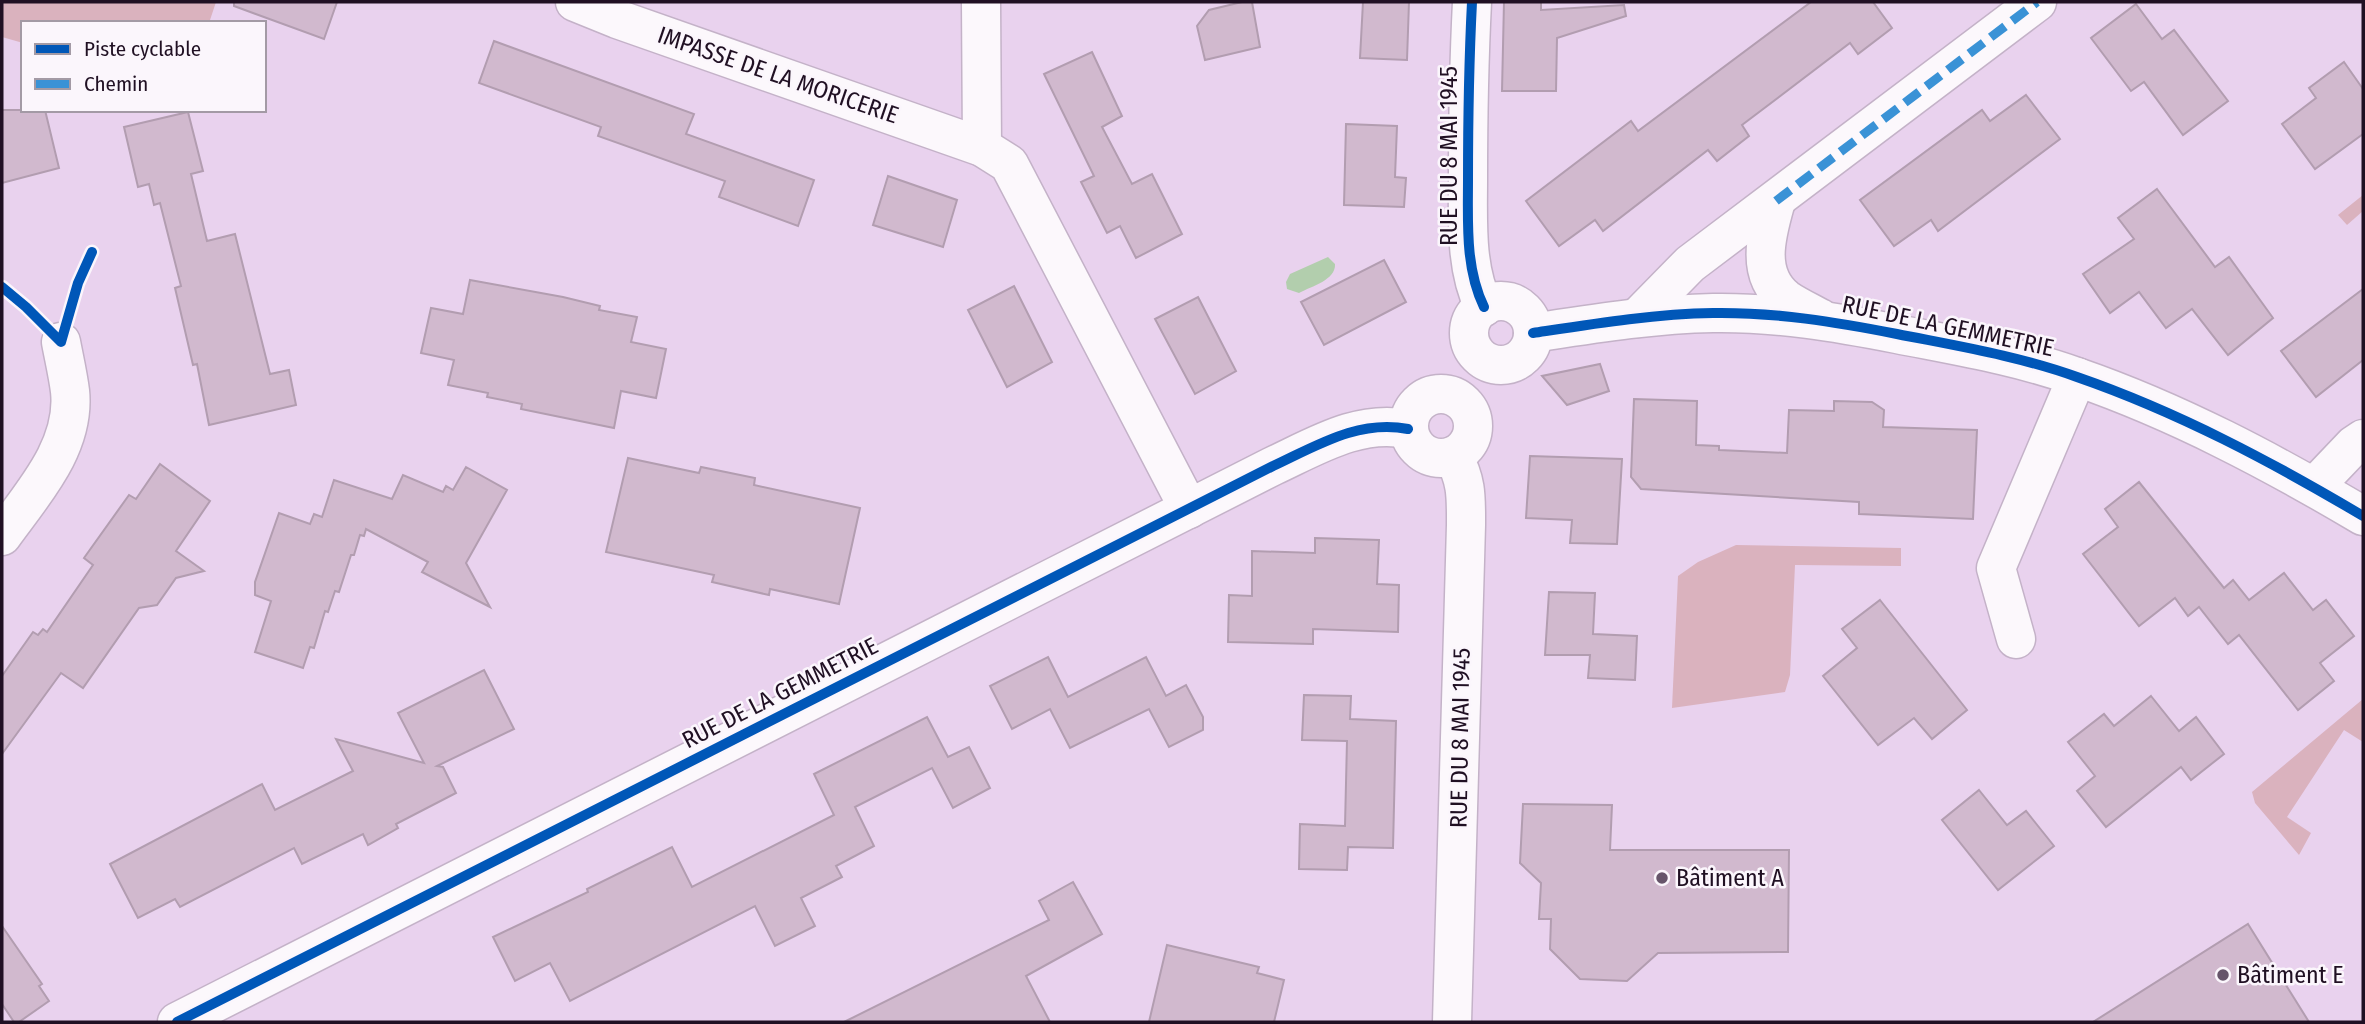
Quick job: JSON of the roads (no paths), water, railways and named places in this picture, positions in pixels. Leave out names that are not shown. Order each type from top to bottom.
[{"type":"street","name":"IMPASSE DE LA MORICERIE","points":[[575,2],[982,147],[1009,164],[1189,509]]},
{"type":"street","points":[[981,2],[982,147]]},
{"type":"street","name":"RUE DU 8 MAI 1945","points":[[1472,2],[1468,89],[1469,229],[1477,323]]},
{"type":"street","points":[[1637,318],[1690,264],[2037,2]]},
{"type":"street","name":"RUE DE LA GEMMETRIE","points":[[1776,201],[1768,229],[1764,260],[1769,276],[1784,298],[1824,320]]},
{"type":"street","points":[[1430,396],[1477,323],[1499,301],[1518,306],[1531,322],[1531,344],[1526,353],[1508,365],[1472,421]]},
{"type":"street","name":"RUE DE LA GEMMETRIE","points":[[1533,333],[1637,318],[1713,313],[1793,316],[1989,352],[2077,377],[2195,424],[2363,516]]},
{"type":"street","points":[[1477,323],[1479,356],[1497,365],[1508,365]]},
{"type":"street","points":[[2,536],[55,461],[68,424],[71,393],[61,342]]},
{"type":"street","name":"RUE DE LA GEMMETRIE","points":[[2017,639],[1996,568],[2077,377]]},
{"type":"street","points":[[1441,394],[1461,402],[1469,410],[1472,421],[1469,442],[1453,456],[1434,458],[1424,454],[1411,439],[1408,429],[1413,410],[1421,401],[1441,394]]},
{"type":"street","name":"RUE DE LA GEMMETRIE","points":[[177,1022],[1273,466],[1352,431],[1391,425],[1408,429]]},
{"type":"street","points":[[2314,487],[2354,444],[2363,439]]},
{"type":"street","name":"RUE DU 8 MAI 1945","points":[[1452,1022],[1466,525],[1463,472],[1453,456]]},
{"type":"place","name":"Bâtiment A","points":[[1662,878]]},
{"type":"place","name":"Bâtiment E","points":[[2223,975]]}]
